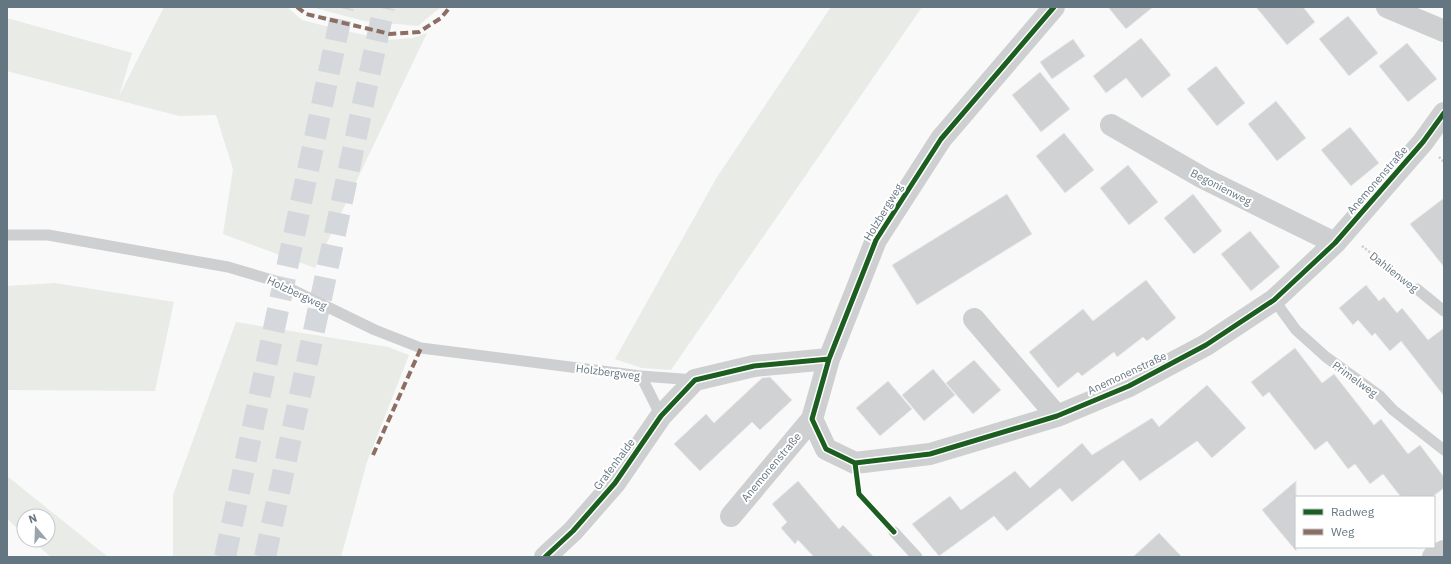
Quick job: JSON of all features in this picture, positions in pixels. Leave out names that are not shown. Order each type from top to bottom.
[{"type":"street","name":"Holzbergweg","points":[[695,380],[754,366],[829,359],[876,240],[941,138],[1054,7]]},
{"type":"street","points":[[1386,7],[1444,31]]},
{"type":"street","name":"Anemonenstraße","points":[[812,419],[826,449],[855,463],[930,454],[1057,416],[1129,386],[1199,349],[1274,300],[1340,238],[1423,142],[1444,113]]},
{"type":"street","name":"Begonienweg","points":[[1111,125],[1203,178],[1340,238]]},
{"type":"street","points":[[974,319],[1057,416]]},
{"type":"street","name":"Anemonenstraße","points":[[731,516],[812,419],[829,359]]},
{"type":"street","name":"Grafenhalde","points":[[544,557],[573,531],[614,483],[661,416],[695,380]]},
{"type":"street","points":[[1433,557],[1444,551]]},
{"type":"lane","name":"Holzbergweg","points":[[7,235],[48,235],[228,267],[272,280],[374,330],[421,348],[641,376],[695,380]]},
{"type":"lane","name":"Dahlienweg","points":[[1417,289],[1444,311]]},
{"type":"lane","name":"Primelweg","points":[[1274,300],[1296,330],[1326,357],[1380,396],[1393,410],[1444,450]]},
{"type":"lane","points":[[641,376],[661,416]]},
{"type":"lane","points":[[894,532],[917,557]]},
{"type":"shaded area","points":[[164,7],[287,7],[302,20],[387,40],[413,38],[427,33],[315,268],[223,234],[233,169],[216,115],[179,116],[7,71],[7,18],[132,53],[119,96]]},
{"type":"shaded area","points":[[311,7],[441,7],[418,26],[364,21]]},
{"type":"shaded area","points":[[831,7],[922,7],[671,370],[642,368],[615,359],[717,177]]},
{"type":"shaded area","points":[[55,283],[174,302],[155,391],[7,389],[7,286]]},
{"type":"shaded area","points":[[236,322],[388,347],[409,355],[367,462],[341,557],[173,557],[173,495]]},
{"type":"shaded area","points":[[7,476],[47,508],[16,508],[16,527],[7,519]]},
{"type":"shaded area","points":[[56,515],[108,557],[51,557],[40,548],[56,548]]},
{"type":"building","points":[[1108,7],[1153,7],[1126,29]]},
{"type":"building","points":[[1256,7],[1303,7],[1315,22],[1287,45]]},
{"type":"building","points":[[1348,16],[1378,53],[1349,76],[1319,39]]},
{"type":"building","points":[[1141,38],[1171,75],[1142,98],[1126,78],[1106,93],[1093,76]]},
{"type":"building","points":[[1073,39],[1085,56],[1052,79],[1040,62]]},
{"type":"building","points":[[1407,43],[1437,79],[1408,102],[1379,66]]},
{"type":"building","points":[[1216,66],[1245,103],[1217,126],[1187,89]]},
{"type":"building","points":[[1040,72],[1070,109],[1041,132],[1012,95]]},
{"type":"building","points":[[1276,101],[1306,138],[1277,161],[1248,124]]},
{"type":"building","points":[[1350,127],[1379,163],[1351,186],[1321,150]]},
{"type":"building","points":[[1064,133],[1094,170],[1065,193],[1036,156]]},
{"type":"building","points":[[1128,165],[1158,202],[1129,225],[1100,188]]},
{"type":"building","points":[[1007,194],[1032,234],[917,305],[892,265]]},
{"type":"building","points":[[1193,194],[1222,231],[1194,254],[1164,218]]},
{"type":"building","points":[[1444,198],[1444,267],[1410,224]]},
{"type":"building","points":[[1250,231],[1280,267],[1251,291],[1221,254]]},
{"type":"building","points":[[1146,280],[1176,318],[1147,341],[1143,337],[1117,357],[1114,352],[1082,376],[1078,372],[1058,388],[1029,352],[1083,309],[1093,321]]},
{"type":"building","points":[[1366,285],[1379,301],[1384,297],[1397,313],[1402,308],[1428,340],[1444,328],[1444,396],[1401,341],[1390,351],[1375,333],[1372,336],[1358,320],[1353,325],[1339,308]]},
{"type":"building","points":[[1295,348],[1322,383],[1334,374],[1374,425],[1381,419],[1408,454],[1420,445],[1444,477],[1444,488],[1433,496],[1400,496],[1383,474],[1370,484],[1355,464],[1348,469],[1327,441],[1315,450],[1269,392],[1263,397],[1251,382]]},
{"type":"building","points":[[974,360],[1001,390],[973,414],[946,383]]},
{"type":"building","points":[[933,369],[955,395],[924,421],[902,395]]},
{"type":"building","points":[[770,377],[792,400],[760,430],[752,422],[700,471],[674,444],[706,414],[714,423],[762,378]]},
{"type":"building","points":[[888,381],[912,409],[880,436],[856,408]]},
{"type":"building","points":[[1207,385],[1246,428],[1212,458],[1197,441],[1140,481],[1123,460],[1072,502],[1060,488],[1007,531],[994,516],[939,556],[912,524],[950,496],[961,510],[1015,471],[1030,488],[1082,443],[1092,455],[1152,418],[1159,427]]},
{"type":"building","points":[[798,481],[839,529],[843,525],[874,557],[814,557],[798,540],[795,544],[781,528],[787,522],[772,504]]},
{"type":"building","points":[[1296,481],[1296,551],[1262,510]]},
{"type":"building","points":[[1159,533],[1182,557],[1133,557]]},
{"type":"tunnel","points":[[225,557],[343,7]]},
{"type":"tunnel","points":[[265,557],[384,7]]},
{"type":"marked path","points":[[297,7],[306,14],[390,34],[419,32],[441,18],[450,7]]},
{"type":"marked path","points":[[373,455],[421,348]]},
{"type":"cycle path","points":[[545,557],[573,531],[615,483],[661,416],[695,380],[754,366],[829,359],[876,240],[941,139],[1054,7]]},
{"type":"cycle path","points":[[829,359],[812,419],[826,449],[855,463],[930,454],[1057,416],[1129,386],[1206,345],[1274,300],[1335,243],[1423,142],[1444,113]]},
{"type":"cycle path","points":[[855,463],[859,494],[894,532]]}]
